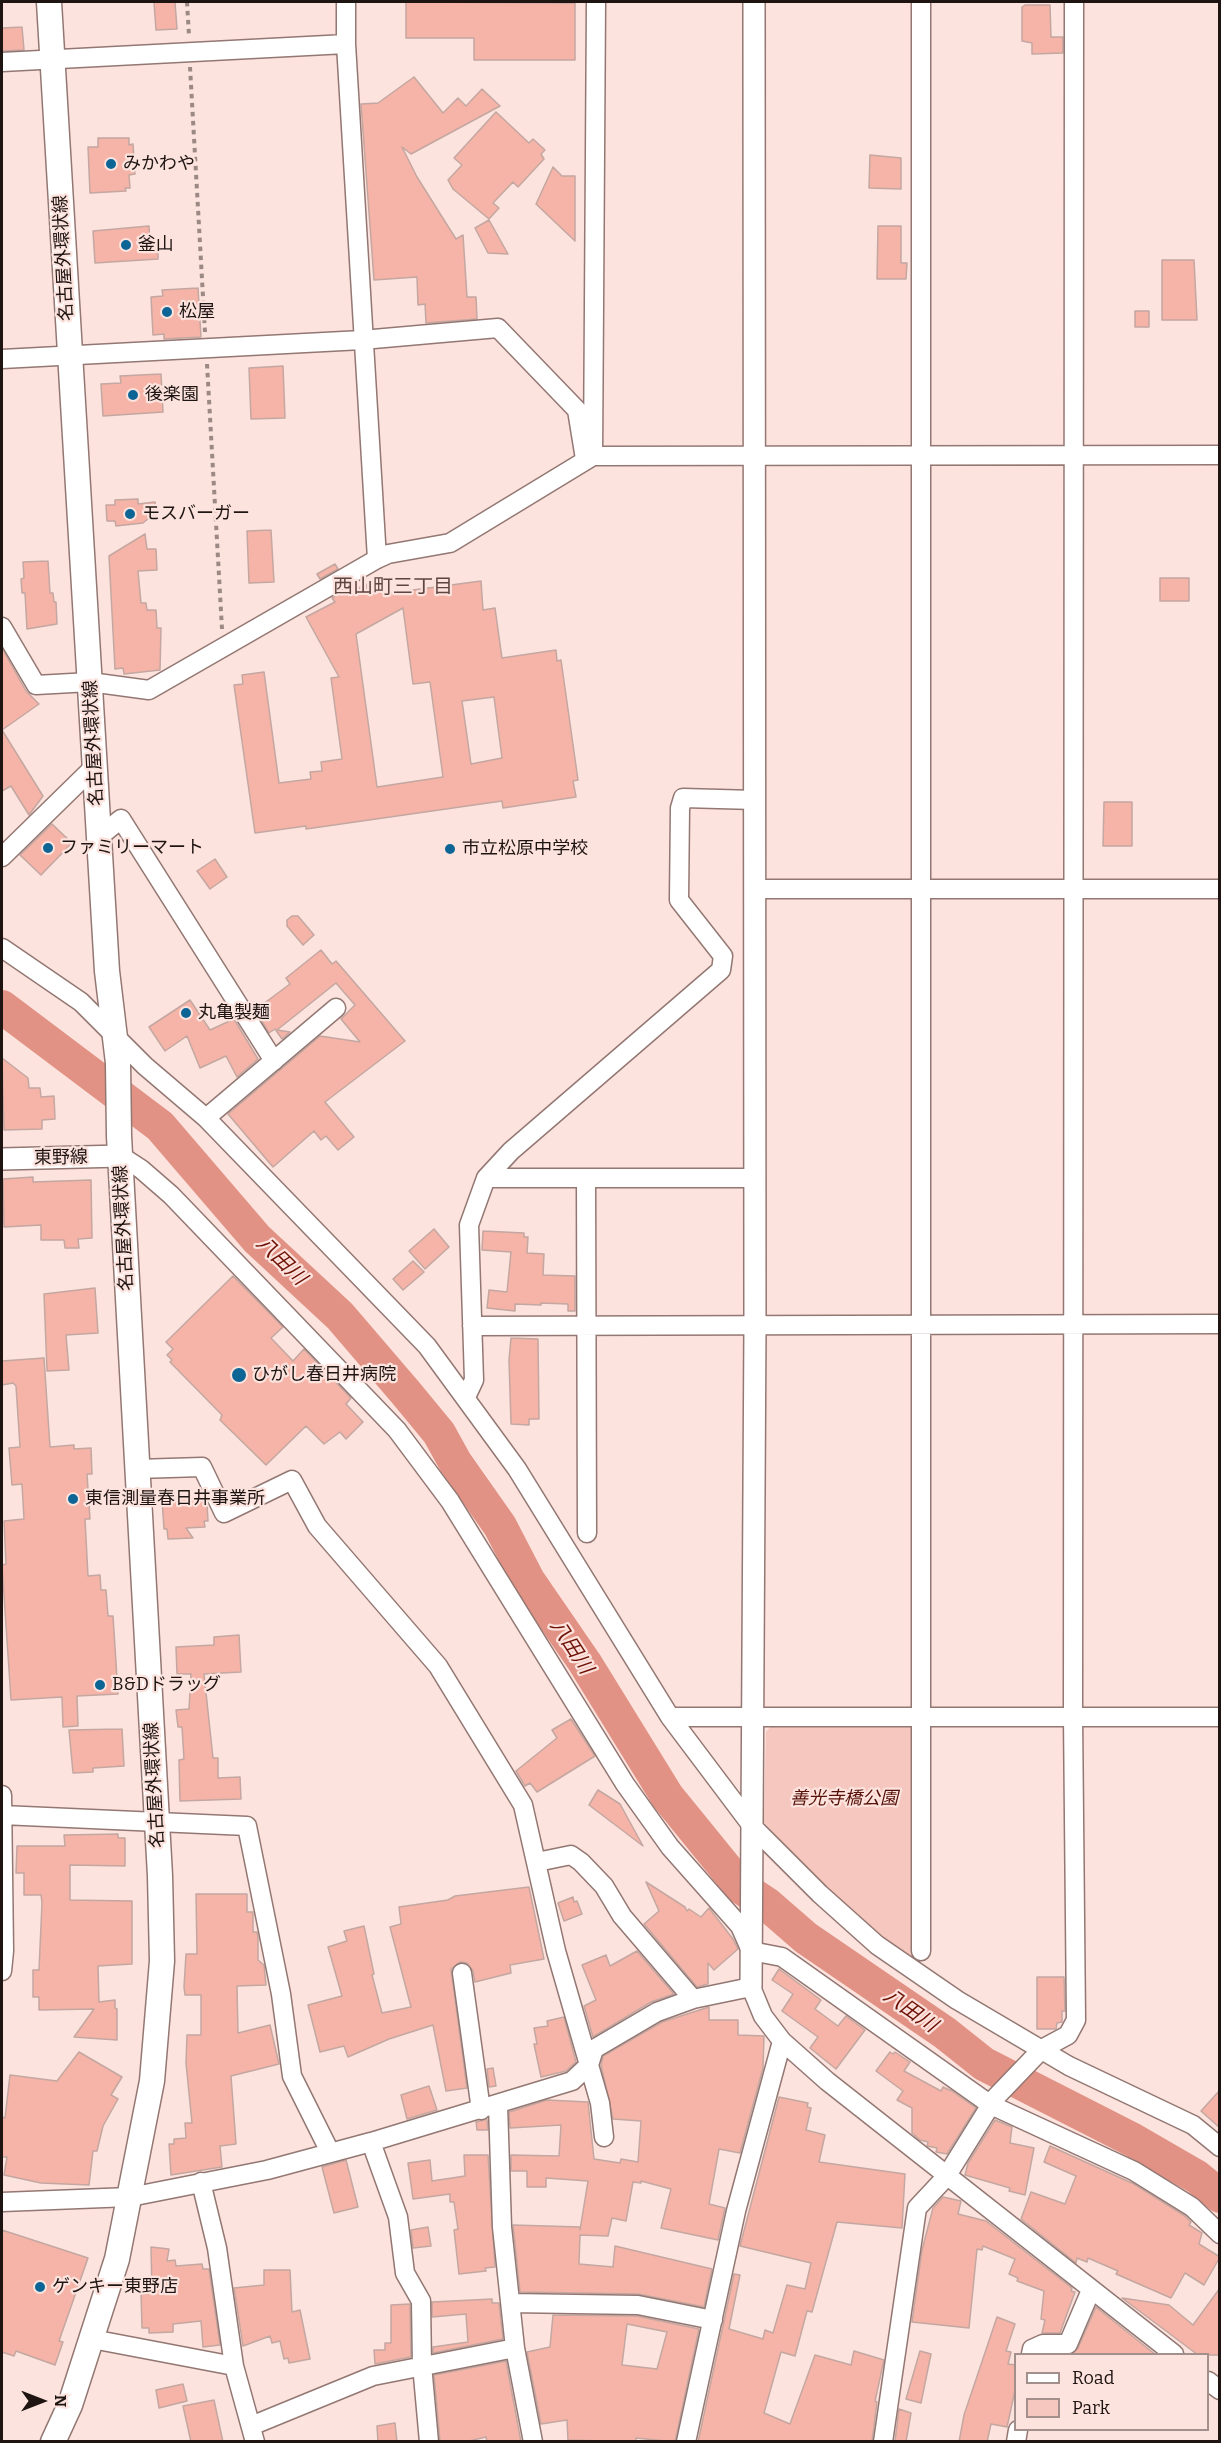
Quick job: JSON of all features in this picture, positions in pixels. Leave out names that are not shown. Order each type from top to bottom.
[{"type":"main road","name":"名古屋外環状線","points":[[49,2],[107,971],[118,1064],[120,1146],[157,1824],[162,1961],[160,2009],[152,2081],[117,2259],[70,2405],[53,2442]]},
{"type":"street","points":[[346,2],[346,44],[362,340],[377,560]]},
{"type":"street","points":[[589,458],[596,2]]},
{"type":"street","points":[[754,2],[755,1324],[751,1987],[763,2016],[782,2041],[827,2081],[1171,2353]]},
{"type":"street","points":[[921,2],[923,1324],[921,1951]]},
{"type":"street","points":[[884,2442],[917,2208],[946,2176],[993,2102],[1040,2051],[1068,2035],[1076,2020],[1073,1716],[1076,1324],[1074,2]]},
{"type":"street","points":[[2,62],[346,44]]},
{"type":"street","points":[[2,359],[362,340],[498,328],[577,410],[589,458]]},
{"type":"street","points":[[2,630],[36,685],[90,682],[149,690],[388,554],[450,543],[589,458],[1220,455]]},
{"type":"street","points":[[2,857],[95,766]]},
{"type":"street","points":[[466,1397],[474,1380],[469,1225],[486,1178],[511,1151],[721,970],[723,957],[679,900],[682,798],[755,800]]},
{"type":"street","points":[[100,836],[122,819],[274,1061]]},
{"type":"street","points":[[755,889],[1220,889]]},
{"type":"street","points":[[2,948],[81,1002],[145,1066],[206,1118],[427,1346],[517,1470],[670,1717],[752,1826],[820,1894],[877,1945],[957,2000],[1040,2051],[1193,2125],[1220,2147]]},
{"type":"street","points":[[206,1118],[336,1008]]},
{"type":"street","points":[[120,1146],[171,1195],[397,1430],[450,1501],[625,1784],[670,1847],[740,1926],[751,1951]]},
{"type":"street","name":"東野線","points":[[2,1159],[120,1146]]},
{"type":"street","points":[[486,1178],[755,1178]]},
{"type":"street","points":[[586,1178],[587,1533]]},
{"type":"street","points":[[472,1326],[1220,1324]]},
{"type":"street","points":[[137,1469],[202,1467],[224,1512],[292,1480],[317,1526],[438,1666],[523,1805],[556,1951],[600,2103],[604,2137]]},
{"type":"street","points":[[670,1717],[1220,1717]]},
{"type":"street","points":[[2,1795],[2,1971]]},
{"type":"street","points":[[2,1815],[157,1824],[248,1826],[281,1994],[292,2076],[330,2152]]},
{"type":"street","points":[[537,1862],[571,1856],[581,1862],[604,1886],[622,1916],[693,1999]]},
{"type":"street","points":[[751,1951],[782,1958],[993,2102],[1134,2171],[1192,2207],[1220,2234]]},
{"type":"street","points":[[462,1973],[489,2107],[515,2348],[533,2442]]},
{"type":"street","points":[[2,2202],[130,2197],[267,2170],[371,2142],[572,2081],[589,2065],[594,2049],[657,2012],[693,1999],[751,1987]]},
{"type":"street","points":[[686,2442],[736,2211],[782,2041]]},
{"type":"street","points":[[371,2142],[398,2217],[405,2273],[422,2301],[422,2365],[429,2442]]},
{"type":"street","points":[[201,2182],[217,2248],[234,2366],[253,2434],[344,2386],[422,2365],[515,2348]]},
{"type":"street","points":[[1031,2353],[1032,2349],[1043,2344],[1068,2344],[1091,2290]]},
{"type":"street","points":[[511,2303],[638,2305],[713,2320]]},
{"type":"street","points":[[92,2338],[234,2366]]},
{"type":"path","points":[[187,2],[223,648]]},
{"type":"green space","name":"善光寺橋公園","points":[[772,1725],[918,1725],[918,1966],[890,1948],[815,1879],[764,1822],[766,1732]]},
{"type":"building","points":[[154,2],[175,2],[177,29],[156,30]]},
{"type":"building","points":[[406,2],[575,3],[575,60],[474,60],[474,38],[406,38]]},
{"type":"building","points":[[1050,5],[1051,37],[1063,37],[1063,53],[1032,54],[1032,43],[1022,41],[1022,7]]},
{"type":"building","points":[[22,27],[24,50],[2,51],[2,28]]},
{"type":"building","points":[[414,77],[443,113],[458,98],[466,106],[482,89],[500,106],[411,154],[402,147],[417,177],[456,239],[463,235],[467,297],[476,297],[477,319],[426,323],[425,304],[418,305],[417,277],[374,280],[361,104],[378,103]]},
{"type":"building","points":[[496,112],[529,143],[533,139],[545,150],[541,154],[544,159],[518,187],[513,182],[493,203],[499,208],[489,219],[453,189],[448,180],[462,165],[454,158]]},
{"type":"building","points":[[98,138],[129,138],[129,145],[133,144],[135,174],[129,175],[130,188],[125,188],[126,191],[90,193],[88,147],[98,147]]},
{"type":"building","points":[[870,155],[901,158],[901,189],[869,188]]},
{"type":"building","points":[[553,167],[562,176],[575,176],[575,241],[536,204]]},
{"type":"building","points":[[489,220],[508,254],[488,253],[475,228]]},
{"type":"building","points":[[149,226],[150,245],[158,245],[158,259],[95,263],[93,231]]},
{"type":"building","points":[[878,226],[901,226],[901,263],[907,263],[906,279],[877,279]]},
{"type":"building","points":[[1162,260],[1194,260],[1197,320],[1162,320]]},
{"type":"building","points":[[198,288],[201,337],[164,339],[164,334],[153,335],[151,297],[163,296],[162,290]]},
{"type":"building","points":[[1135,311],[1149,311],[1149,327],[1135,327]]},
{"type":"building","points":[[283,366],[285,418],[251,419],[249,368]]},
{"type":"building","points":[[161,374],[163,412],[103,416],[101,384],[121,383],[120,376]]},
{"type":"building","points":[[138,499],[138,504],[155,502],[157,518],[149,518],[143,523],[116,526],[115,521],[107,521],[106,505],[115,505],[115,500]]},
{"type":"building","points":[[271,530],[274,582],[249,583],[247,531]]},
{"type":"building","points":[[145,534],[147,549],[156,549],[157,570],[138,571],[141,603],[146,603],[147,610],[156,610],[157,628],[161,628],[160,670],[124,674],[123,668],[115,669],[109,556]]},
{"type":"building","points":[[48,561],[50,593],[53,593],[54,602],[56,602],[57,624],[27,629],[25,593],[22,593],[21,579],[24,578],[23,562]]},
{"type":"building","points":[[335,564],[338,569],[320,579],[317,574]]},
{"type":"building","points":[[1160,578],[1189,578],[1189,601],[1160,601]]},
{"type":"building","points":[[481,581],[483,610],[495,608],[502,658],[556,650],[557,661],[561,660],[578,780],[573,781],[576,797],[503,808],[502,801],[306,829],[306,826],[255,833],[234,685],[243,684],[242,675],[264,672],[279,783],[311,779],[310,772],[322,771],[321,762],[342,759],[331,678],[339,677],[306,617],[335,602],[332,598],[349,588],[352,592],[366,584],[367,588],[377,582],[383,594]],"holes":[[[403,608],[413,684],[430,682],[443,777],[377,787],[356,634]],[[494,697],[502,758],[471,764],[462,701]]]},
{"type":"building","points":[[2,648],[26,691],[39,704],[2,730]]},
{"type":"building","points":[[2,730],[43,796],[29,815],[11,786],[2,791]]},
{"type":"building","points":[[1104,802],[1132,802],[1132,846],[1103,846]]},
{"type":"building","points":[[52,824],[72,843],[41,875],[20,855]]},
{"type":"building","points":[[215,859],[227,877],[210,889],[197,871]]},
{"type":"building","points":[[292,916],[298,916],[314,935],[303,945],[287,926],[287,920]]},
{"type":"building","points":[[321,950],[332,964],[336,961],[405,1041],[325,1102],[354,1137],[338,1150],[326,1136],[321,1140],[314,1131],[273,1167],[228,1114],[320,1036],[360,1042],[341,1019],[355,1005],[336,983],[277,1030],[290,1032],[282,1039],[275,1029],[269,1033],[255,1010],[290,984],[286,978]]},
{"type":"building","points":[[190,1000],[210,1030],[234,1019],[258,1059],[237,1077],[226,1056],[200,1068],[187,1036],[165,1051],[149,1027]]},
{"type":"building","points":[[2,1058],[28,1078],[29,1088],[40,1088],[41,1097],[54,1096],[55,1119],[42,1120],[42,1129],[4,1130]]},
{"type":"building","points":[[33,1177],[33,1182],[91,1180],[92,1238],[78,1239],[79,1248],[65,1248],[64,1240],[41,1240],[41,1225],[4,1227],[3,1179]]},
{"type":"building","points":[[434,1229],[449,1247],[425,1269],[409,1251]]},
{"type":"building","points":[[483,1231],[524,1233],[524,1237],[528,1237],[527,1253],[544,1254],[543,1275],[575,1276],[575,1311],[568,1311],[568,1304],[541,1303],[541,1305],[515,1304],[515,1311],[487,1308],[489,1290],[507,1292],[511,1252],[482,1250]]},
{"type":"building","points":[[413,1261],[424,1272],[403,1290],[393,1279]]},
{"type":"building","points":[[233,1276],[283,1327],[271,1338],[293,1361],[304,1349],[351,1398],[346,1404],[363,1422],[346,1439],[340,1432],[324,1444],[306,1426],[266,1465],[220,1420],[222,1415],[170,1362],[172,1360],[167,1355],[173,1349],[166,1342]]},
{"type":"building","points":[[95,1288],[98,1333],[66,1335],[69,1370],[47,1371],[44,1294]]},
{"type":"building","points":[[511,1338],[538,1339],[539,1419],[529,1419],[529,1425],[511,1424],[509,1360]]},
{"type":"building","points":[[44,1358],[50,1447],[74,1445],[74,1449],[91,1448],[92,1474],[87,1474],[90,1519],[85,1519],[88,1576],[100,1575],[101,1590],[106,1590],[108,1616],[113,1616],[118,1694],[77,1696],[78,1726],[63,1727],[62,1697],[11,1700],[2,1565],[6,1564],[4,1521],[24,1519],[22,1484],[12,1485],[9,1448],[20,1447],[16,1386],[13,1383],[2,1385],[2,1361]]},
{"type":"building","points":[[202,1497],[203,1503],[207,1503],[208,1521],[204,1521],[205,1527],[186,1528],[193,1538],[168,1539],[167,1529],[164,1529],[162,1500]]},
{"type":"building","points":[[239,1635],[241,1672],[204,1674],[213,1758],[218,1758],[218,1778],[240,1777],[241,1799],[180,1801],[179,1760],[184,1759],[182,1727],[178,1727],[176,1710],[189,1709],[191,1674],[177,1674],[176,1647],[214,1645],[214,1637]]},
{"type":"building","points":[[571,1719],[595,1756],[537,1792],[530,1783],[525,1786],[516,1771],[557,1738],[552,1730]]},
{"type":"building","points":[[122,1729],[124,1766],[93,1768],[93,1772],[73,1773],[69,1730]]},
{"type":"building","points":[[598,1790],[620,1804],[643,1846],[589,1805]]},
{"type":"building","points":[[118,1834],[118,1838],[125,1838],[125,1866],[70,1865],[70,1900],[132,1901],[132,1964],[98,1966],[99,2002],[115,2000],[117,2040],[74,2037],[94,2009],[39,2010],[39,1997],[33,1997],[33,1970],[39,1970],[42,1903],[41,1895],[24,1895],[24,1873],[16,1873],[17,1846],[65,1846],[64,1835]]},
{"type":"building","points":[[646,1882],[685,1907],[687,1911],[689,1909],[701,1917],[709,1908],[733,1939],[738,1949],[714,1970],[708,1963],[708,1984],[697,1987],[644,1924],[659,1911]]},
{"type":"building","points":[[529,1887],[544,1959],[510,1965],[511,1973],[475,1982],[473,1971],[467,1963],[460,1962],[451,1969],[467,2088],[446,2091],[433,2025],[389,2039],[348,2057],[344,2046],[320,2052],[308,2005],[342,1996],[328,1947],[347,1941],[344,1931],[364,1926],[374,1974],[372,1975],[382,2013],[411,2007],[390,1927],[401,1924],[399,1907],[448,1900],[455,1896]]},
{"type":"building","points":[[196,1894],[247,1894],[247,1912],[253,1912],[253,1932],[257,1932],[258,1960],[264,1965],[266,1985],[237,1986],[238,2033],[270,2025],[279,2064],[231,2076],[236,2144],[220,2146],[222,2167],[171,2175],[169,2144],[174,2144],[174,2139],[186,2138],[185,2123],[192,2123],[186,2063],[187,2035],[201,2035],[201,1995],[185,1995],[184,1987],[186,1954],[197,1954]]},
{"type":"building","points":[[573,1897],[582,1914],[564,1921],[558,1903]]},
{"type":"building","points":[[637,1951],[674,1994],[651,2002],[593,2037],[584,2006],[596,2000],[582,1965],[606,1955],[610,1966]]},
{"type":"building","points":[[779,1969],[821,2000],[815,2009],[838,2026],[846,2016],[865,2030],[836,2069],[810,2048],[818,2037],[782,2011],[793,1994],[772,1980]]},
{"type":"building","points":[[1037,1977],[1064,1977],[1065,2011],[1062,2011],[1062,2022],[1057,2023],[1056,2029],[1037,2029]]},
{"type":"building","points":[[709,2007],[709,2020],[738,2020],[738,2035],[764,2036],[763,2068],[740,2153],[719,2149],[709,2204],[725,2208],[718,2240],[661,2228],[671,2189],[641,2181],[641,2183],[633,2182],[626,2221],[612,2218],[608,2236],[580,2235],[579,2264],[613,2267],[615,2246],[712,2269],[704,2307],[638,2294],[520,2292],[513,2225],[580,2227],[580,2230],[588,2181],[546,2178],[546,2187],[527,2187],[527,2171],[511,2171],[511,2155],[559,2156],[561,2125],[510,2128],[509,2112],[547,2100],[588,2102],[594,2159],[620,2163],[621,2159],[638,2162],[641,2121],[613,2119],[601,2065],[603,2056],[662,2022]]},
{"type":"building","points":[[564,2017],[576,2062],[566,2071],[541,2077],[534,2044],[537,2044],[534,2028],[548,2026],[547,2021]]},
{"type":"building","points":[[79,2052],[122,2077],[111,2095],[118,2099],[103,2126],[97,2151],[93,2151],[89,2185],[41,2183],[4,2175],[7,2157],[2,2157],[2,2117],[5,2118],[10,2075],[57,2081]]},
{"type":"building","points":[[890,2052],[893,2054],[895,2052],[910,2062],[904,2071],[941,2091],[943,2087],[952,2091],[976,2108],[947,2154],[936,2152],[937,2148],[927,2146],[928,2142],[920,2140],[912,2133],[912,2108],[897,2100],[903,2091],[876,2071]]},
{"type":"building","points":[[493,2068],[496,2086],[489,2087],[487,2069]]},
{"type":"building","points":[[429,2086],[437,2110],[407,2119],[401,2095]]},
{"type":"building","points":[[1220,2090],[1220,2128],[1201,2111]]},
{"type":"building","points":[[779,2097],[808,2103],[807,2107],[811,2108],[806,2130],[825,2135],[819,2162],[905,2174],[902,2228],[837,2222],[812,2312],[807,2311],[795,2356],[781,2352],[764,2413],[790,2424],[815,2355],[851,2365],[854,2351],[884,2360],[875,2401],[877,2402],[872,2442],[698,2442],[734,2274],[740,2275],[729,2329],[763,2339],[765,2330],[773,2333],[787,2285],[805,2289],[811,2263],[740,2246]]},
{"type":"building","points":[[487,2119],[488,2130],[477,2130],[476,2122]]},
{"type":"building","points":[[995,2120],[1012,2127],[1010,2143],[1034,2148],[1025,2195],[1009,2191],[1010,2188],[965,2175],[968,2163]]},
{"type":"building","points":[[1050,2146],[1134,2184],[1185,2216],[1191,2222],[1189,2225],[1202,2233],[1199,2244],[1220,2257],[1204,2285],[1185,2273],[1171,2298],[1116,2274],[1118,2271],[1088,2258],[1087,2262],[1077,2258],[1076,2263],[1021,2219],[1031,2192],[1065,2204],[1076,2176],[1044,2162]]},
{"type":"building","points":[[464,2155],[488,2155],[495,2267],[485,2268],[486,2271],[459,2274],[454,2230],[458,2229],[454,2202],[450,2202],[450,2194],[413,2199],[408,2163],[430,2160],[432,2181],[465,2176]]},
{"type":"building","points":[[346,2160],[358,2207],[334,2213],[322,2167]]},
{"type":"building","points":[[943,2197],[961,2201],[958,2214],[986,2221],[1072,2288],[1071,2291],[1075,2292],[1060,2333],[1042,2333],[1045,2320],[1041,2319],[1044,2291],[1017,2281],[1018,2278],[1009,2274],[1015,2259],[983,2246],[982,2250],[977,2249],[969,2328],[912,2322],[922,2250],[933,2208]]},
{"type":"building","points":[[428,2227],[431,2246],[413,2248],[411,2230]]},
{"type":"building","name":"ゲンキー東野店","points":[[2,2230],[88,2258],[59,2341],[63,2342],[55,2365],[16,2351],[14,2356],[2,2352]]},
{"type":"building","points":[[151,2247],[169,2249],[167,2261],[175,2260],[176,2266],[202,2264],[203,2269],[209,2269],[220,2345],[203,2347],[201,2321],[173,2324],[173,2332],[149,2333],[149,2328],[142,2328],[141,2294],[152,2293]]},
{"type":"building","points":[[264,2270],[290,2270],[292,2312],[300,2310],[310,2359],[289,2363],[288,2358],[284,2359],[280,2341],[272,2343],[270,2336],[243,2346],[234,2288],[264,2285]]},
{"type":"building","points":[[1220,2288],[1220,2355],[1195,2353],[1122,2298],[1169,2305],[1193,2325]]},
{"type":"building","points":[[492,2299],[492,2303],[499,2303],[503,2339],[433,2353],[433,2347],[468,2342],[466,2314],[432,2317],[432,2302]]},
{"type":"building","points":[[410,2304],[411,2357],[375,2364],[374,2350],[385,2350],[385,2343],[391,2343],[391,2305]]},
{"type":"building","points":[[1096,2307],[1154,2353],[1073,2353],[1078,2348]]},
{"type":"building","points":[[553,2315],[637,2316],[699,2329],[675,2442],[636,2438],[636,2442],[568,2440],[567,2420],[541,2424],[527,2352],[550,2347]],"holes":[[[627,2324],[667,2332],[657,2369],[622,2365]]]},
{"type":"building","points":[[997,2317],[1015,2324],[1006,2351],[1011,2352],[1008,2364],[1014,2365],[1014,2395],[1007,2427],[991,2424],[987,2442],[959,2442],[964,2415]]},
{"type":"building","points":[[920,2351],[931,2354],[921,2403],[906,2399]]},
{"type":"building","points":[[506,2361],[521,2442],[487,2442],[486,2437],[465,2442],[440,2442],[434,2375]]},
{"type":"building","points":[[183,2384],[187,2401],[159,2408],[156,2390]]},
{"type":"building","points":[[214,2400],[223,2442],[191,2442],[183,2406]]},
{"type":"building","points":[[899,2409],[911,2413],[906,2442],[895,2441]]},
{"type":"building","points":[[395,2423],[397,2442],[378,2442],[377,2426]]},
{"type":"waterway","name":"八田川","points":[[2,1007],[160,1126],[257,1239],[340,1316],[406,1393],[439,1433],[455,1462],[500,1526],[528,1580],[585,1663],[667,1796],[741,1887],[768,1905],[806,1938],[945,2033],[984,2064],[1133,2140],[1197,2177],[1220,2196]]},
{"type":"place","name":"みかわや","points":[[111,164]]},
{"type":"place","name":"釜山","points":[[126,245]]},
{"type":"place","name":"松屋","points":[[167,312]]},
{"type":"place","name":"後楽園","points":[[133,395]]},
{"type":"place","name":"モスバーガー","points":[[130,514]]},
{"type":"place","name":"ファミリーマート","points":[[48,848]]},
{"type":"place","name":"市立松原中学校","points":[[450,849]]},
{"type":"place","name":"丸亀製麺","points":[[186,1013]]},
{"type":"place","name":"ひがし春日井病院","points":[[239,1375]]},
{"type":"place","name":"東信測量春日井事業所","points":[[73,1499]]},
{"type":"place","name":"B&Dドラッグ","points":[[100,1685]]},
{"type":"place","name":"ゲンキー東野店","points":[[40,2287]]},
{"type":"district","name":"西山町三丁目","points":[[393,587]]}]
